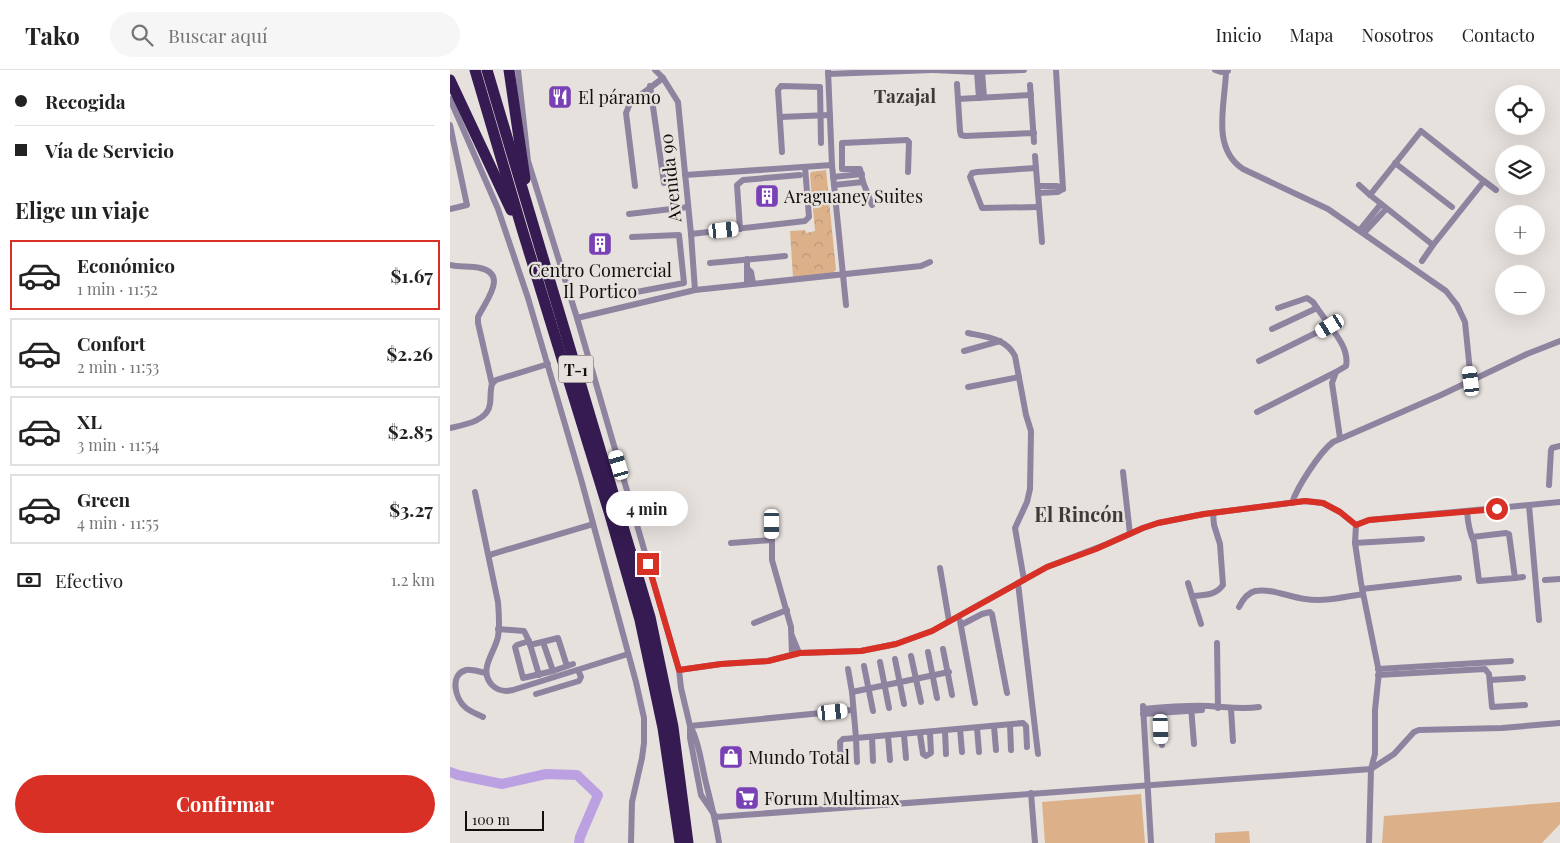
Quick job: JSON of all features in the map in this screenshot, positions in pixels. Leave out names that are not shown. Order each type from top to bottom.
[{"type":"highway","name":"T-1","points":[[476,70],[650,617],[673,727],[688,843]]},
{"type":"highway","name":"T-1","points":[[487,70],[527,227],[640,620],[663,728],[680,843]]},
{"type":"highway","points":[[509,70],[527,227]]},
{"type":"highway","points":[[450,80],[509,206],[527,227]]},
{"type":"street","points":[[518,70],[528,161],[577,318],[679,670],[681,688],[690,726],[697,740],[716,817],[719,843]]},
{"type":"street","name":"Avenida 90","points":[[656,70],[678,102],[691,234],[694,290]]},
{"type":"street","points":[[846,305],[832,165],[828,72],[933,70],[980,72],[1024,70]]},
{"type":"street","points":[[1038,190],[1058,192],[1063,189],[1056,70]]},
{"type":"street","points":[[1215,70],[1227,71],[1222,134],[1225,148],[1232,160],[1245,170],[1322,206],[1445,290],[1457,305],[1464,318],[1471,381]]},
{"type":"street","points":[[980,72],[981,97]]},
{"type":"street","points":[[635,186],[626,107],[650,86],[663,78]]},
{"type":"street","points":[[958,84],[961,135],[1034,132]]},
{"type":"street","points":[[1030,85],[1034,142]]},
{"type":"street","points":[[650,86],[664,183]]},
{"type":"street","points":[[782,152],[778,90],[781,86],[820,88],[821,143]]},
{"type":"street","points":[[958,99],[1031,95]]},
{"type":"street","points":[[450,99],[498,209],[528,298],[610,580],[636,682],[644,718],[642,758],[632,802],[631,843]]},
{"type":"street","points":[[780,117],[830,115]]},
{"type":"street","points":[[450,125],[467,206],[450,210]]},
{"type":"street","points":[[1370,194],[1421,131],[1495,189]]},
{"type":"street","points":[[872,205],[860,169],[842,170],[842,143],[907,140],[909,142],[908,172]]},
{"type":"street","points":[[1035,156],[1042,242]]},
{"type":"street","points":[[1395,163],[1452,207]]},
{"type":"street","points":[[685,175],[832,165]]},
{"type":"street","points":[[691,234],[799,222],[807,219],[809,217],[805,167]]},
{"type":"street","points":[[1036,168],[977,172],[972,173],[970,177],[982,208],[1039,207]]},
{"type":"street","points":[[834,176],[862,174]]},
{"type":"street","points":[[740,229],[737,185],[742,180],[800,175]]},
{"type":"street","points":[[1422,261],[1433,244],[1484,181]]},
{"type":"street","points":[[834,185],[863,182]]},
{"type":"street","points":[[1359,186],[1433,244]]},
{"type":"street","points":[[1362,232],[1384,206]]},
{"type":"street","points":[[629,214],[688,207]]},
{"type":"street","points":[[630,293],[684,284],[679,236],[632,237]]},
{"type":"street","points":[[710,263],[785,256]]},
{"type":"street","points":[[747,259],[748,269],[746,273],[750,284]]},
{"type":"street","points":[[577,318],[694,290],[921,266],[930,262]]},
{"type":"street","points":[[450,265],[484,269],[490,272],[495,280],[494,287],[478,317],[492,384],[490,405],[485,415],[468,423],[450,428]]},
{"type":"street","points":[[679,284],[681,293]]},
{"type":"street","points":[[1257,412],[1336,372],[1346,366],[1347,362],[1346,354],[1339,339],[1313,302],[1307,298],[1278,308]]},
{"type":"street","points":[[1272,329],[1317,308]]},
{"type":"street","points":[[1259,361],[1330,326]]},
{"type":"street","points":[[968,333],[1002,341],[1012,351],[1019,377],[1031,431],[1030,489],[1027,502],[1015,528],[1024,580]]},
{"type":"street","points":[[964,351],[1002,341]]},
{"type":"street","points":[[1292,503],[1299,487],[1325,450],[1340,438],[1560,341]]},
{"type":"street","points":[[492,384],[496,380],[548,364]]},
{"type":"street","points":[[1336,372],[1332,384],[1340,438]]},
{"type":"street","points":[[968,386],[1019,377]]},
{"type":"street","points":[[1320,380],[1328,381],[1332,384]]},
{"type":"street","points":[[1549,485],[1551,450],[1560,446]]},
{"type":"street","points":[[1123,472],[1130,534]]},
{"type":"street","points":[[475,492],[498,602],[498,637],[487,664],[486,673],[494,687],[506,692],[628,654]]},
{"type":"street","points":[[679,670],[721,664],[768,661],[800,653],[861,651],[896,644],[932,631],[1047,567],[1158,523],[1213,513],[1305,501],[1323,503],[1340,512],[1356,525]]},
{"type":"street","points":[[1356,525],[1369,520],[1560,502]]},
{"type":"street","points":[[1529,505],[1539,620]]},
{"type":"street","points":[[1467,512],[1468,527],[1474,542],[1476,582],[1523,577]]},
{"type":"street","points":[[1192,596],[1211,594],[1216,592],[1222,585],[1220,544],[1214,525],[1213,513]]},
{"type":"street","points":[[489,555],[593,524]]},
{"type":"street","points":[[772,524],[774,571],[787,610],[792,636],[800,653]]},
{"type":"street","points":[[1356,525],[1355,543],[1378,672],[1375,710],[1375,754],[1371,769],[1369,843]]},
{"type":"street","points":[[1472,537],[1509,534],[1515,578]]},
{"type":"street","points":[[1355,543],[1422,539]]},
{"type":"street","points":[[731,543],[772,540]]},
{"type":"street","points":[[940,568],[949,621]]},
{"type":"street","points":[[1238,607],[1243,600],[1256,591],[1271,592],[1307,600],[1459,578]]},
{"type":"street","points":[[1545,580],[1560,579]]},
{"type":"street","points":[[1018,583],[1038,754]]},
{"type":"street","points":[[1188,583],[1201,624]]},
{"type":"street","points":[[754,623],[787,610]]},
{"type":"street","points":[[961,625],[982,614],[990,612],[992,614],[1007,694]]},
{"type":"street","points":[[958,616],[975,703]]},
{"type":"street","points":[[498,629],[523,630],[526,632],[539,675]]},
{"type":"street","points":[[792,636],[792,655]]},
{"type":"street","points":[[558,638],[570,665],[523,678],[515,647],[530,643],[558,638]]},
{"type":"street","points":[[543,642],[553,671]]},
{"type":"street","points":[[1217,643],[1218,708]]},
{"type":"street","points":[[943,649],[952,695]]},
{"type":"street","points":[[928,652],[937,698]]},
{"type":"street","points":[[911,656],[921,702]]},
{"type":"street","points":[[896,659],[904,704]]},
{"type":"street","points":[[1378,672],[1511,660]]},
{"type":"street","points":[[880,662],[889,708]]},
{"type":"street","points":[[864,666],[873,710]]},
{"type":"street","points":[[848,669],[852,692],[857,762]]},
{"type":"street","points":[[1378,672],[1485,669],[1489,674],[1490,680],[1489,707],[1525,705]]},
{"type":"street","points":[[484,716],[474,713],[462,705],[453,681],[454,676],[468,670],[486,673]]},
{"type":"street","points":[[536,694],[579,681],[581,676],[578,670]]},
{"type":"street","points":[[852,692],[949,672]]},
{"type":"street","points":[[1490,680],[1523,678]]},
{"type":"street","points":[[1151,843],[1143,710],[1259,707]]},
{"type":"street","points":[[1191,708],[1194,744]]},
{"type":"street","points":[[1231,709],[1233,741]]},
{"type":"street","points":[[690,726],[852,710]]},
{"type":"street","points":[[1161,710],[1162,746]]},
{"type":"street","points":[[716,817],[1371,769],[1394,754],[1414,732],[1419,730],[1502,728],[1560,723]]},
{"type":"street","points":[[841,763],[841,740],[994,726],[1025,724],[1028,747]]},
{"type":"street","points":[[1010,725],[1011,750]]},
{"type":"street","points":[[690,726],[690,738],[701,795],[716,817]]},
{"type":"street","points":[[994,726],[996,750]]},
{"type":"street","points":[[978,728],[979,752]]},
{"type":"street","points":[[960,730],[962,752]]},
{"type":"street","points":[[945,731],[946,754]]},
{"type":"street","points":[[920,734],[923,754],[926,756],[931,754],[930,733]]},
{"type":"street","points":[[904,735],[906,758]]},
{"type":"street","points":[[888,736],[890,760]]},
{"type":"street","points":[[872,737],[873,761]]},
{"type":"street","points":[[698,781],[706,782]]},
{"type":"street","points":[[1031,793],[1035,843]]},
{"type":"green space","points":[[826,170],[836,270],[833,273],[793,277],[790,231],[805,230],[806,233],[815,231],[810,175],[811,172]]},
{"type":"green space","points":[[1141,794],[1145,843],[1045,843],[1042,802]]},
{"type":"green space","points":[[1560,802],[1560,824],[1542,843],[1382,843],[1384,816]]},
{"type":"green space","points":[[1249,831],[1250,843],[1215,843],[1215,833]]},
{"type":"waterway","points":[[450,772],[502,784],[546,774],[577,775],[598,795],[579,843]]},
{"type":"place","name":"El páramo","points":[[560,97]]},
{"type":"place","name":"Araguaney Suites","points":[[767,196]]},
{"type":"place","name":"Centro Comercial Il Portico","points":[[600,244]]},
{"type":"place","name":"Mundo Total","points":[[731,757]]},
{"type":"place","name":"Forum Multimax","points":[[747,798]]},
{"type":"district","name":"Tazajal","points":[[905,95]]},
{"type":"district","name":"El Rincón","points":[[1079,513]]},
{"type":"route","points":[[648,564],[679,670],[721,664],[768,661],[800,653],[861,651],[896,644],[932,631],[1047,567],[1158,523],[1204,514],[1305,501],[1323,503],[1340,512],[1356,525],[1362,521],[1369,520],[1497,509]]}]
